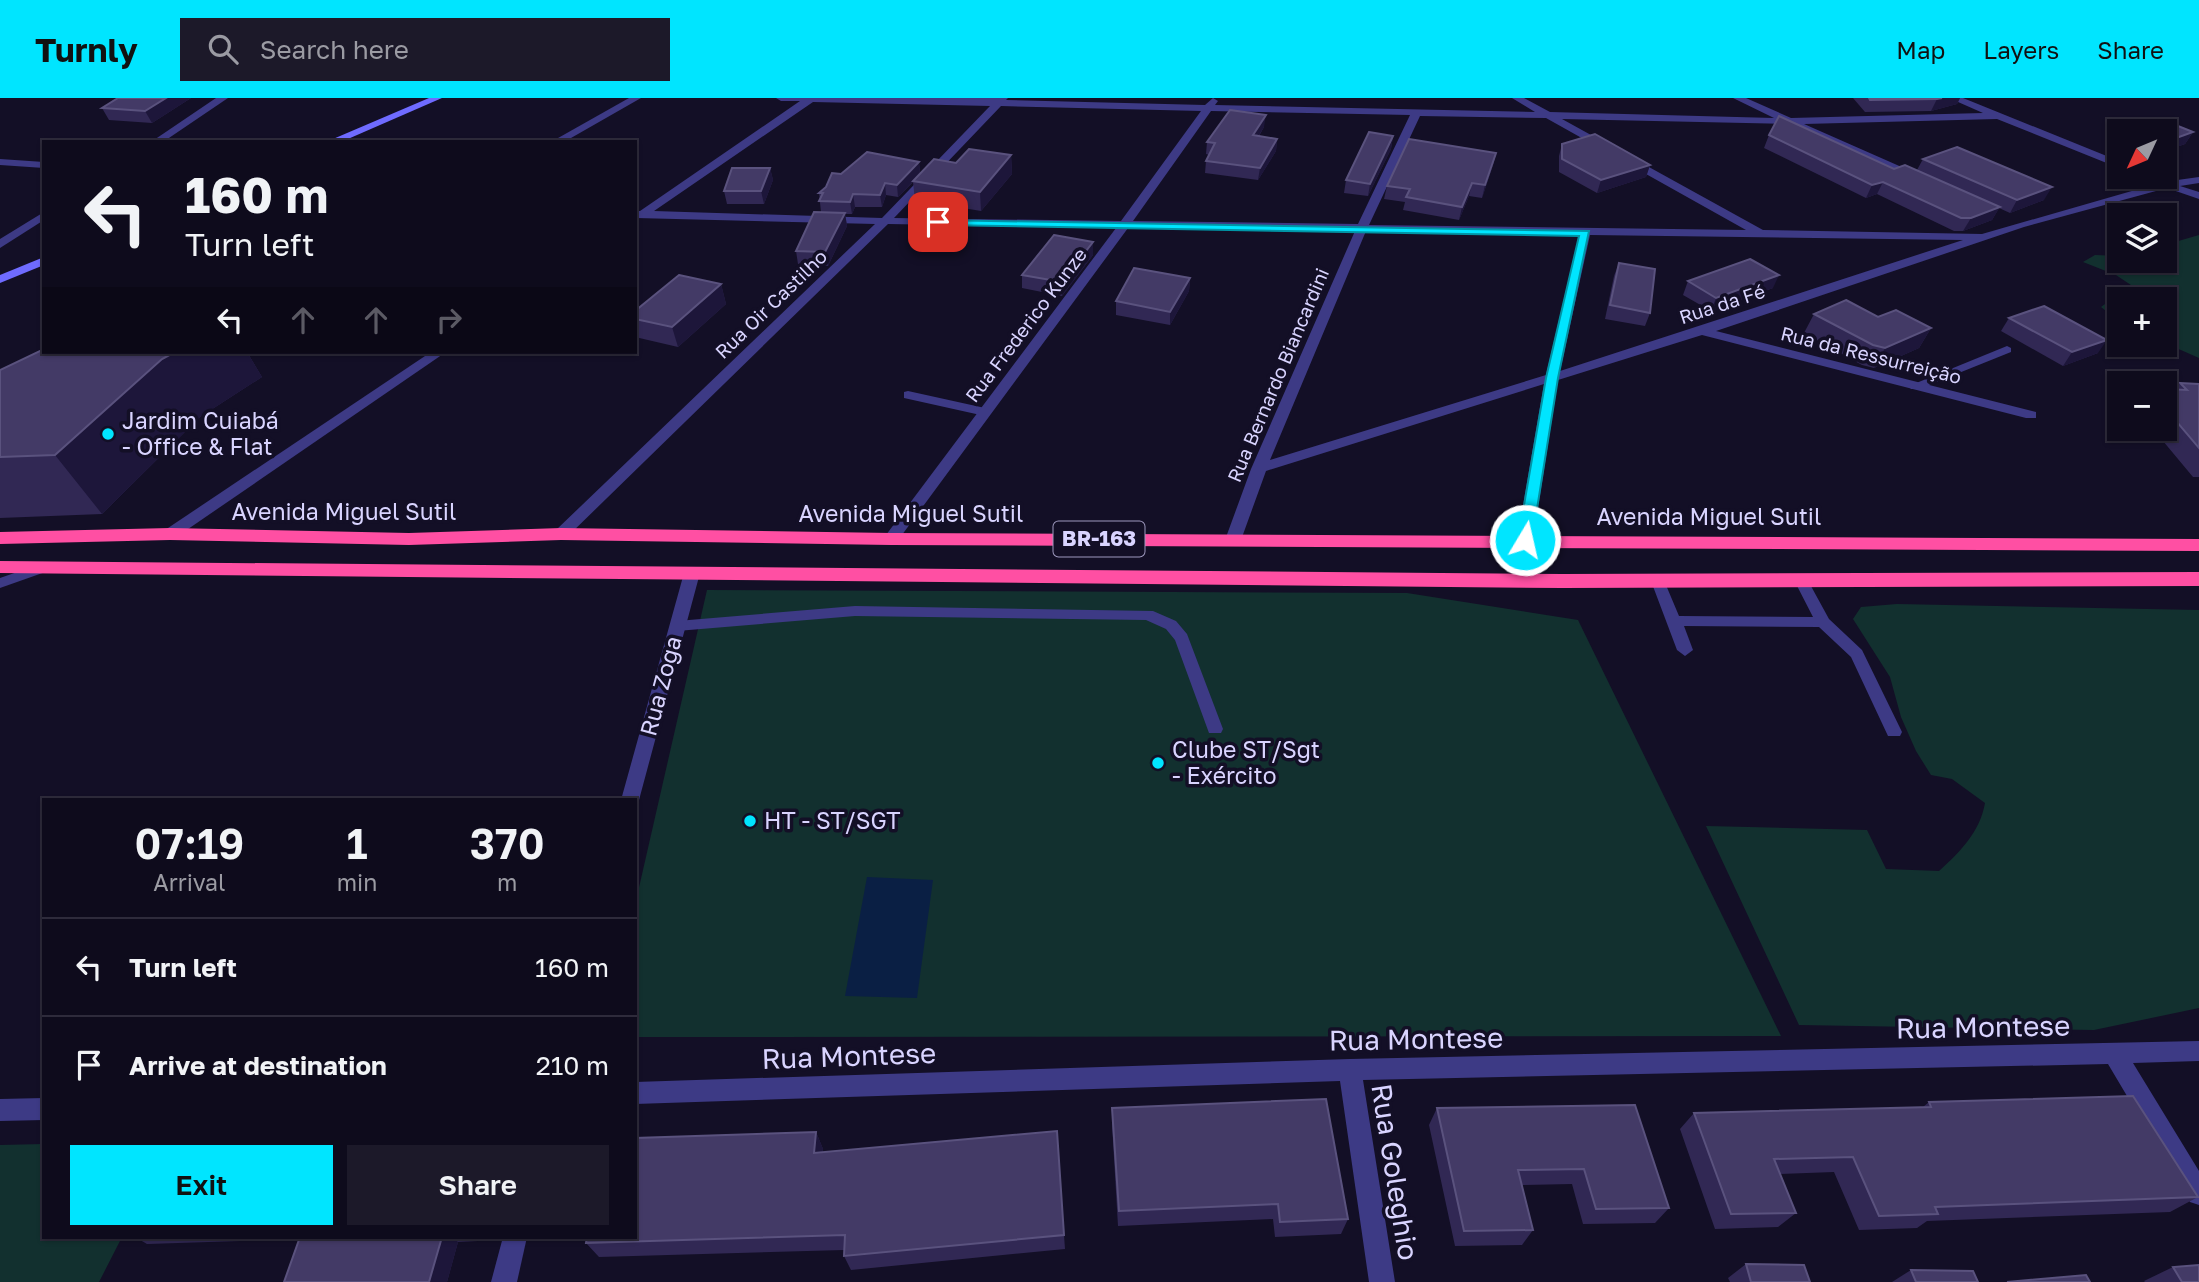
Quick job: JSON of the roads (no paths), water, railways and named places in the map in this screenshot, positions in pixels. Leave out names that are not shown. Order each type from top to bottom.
[{"type":"highway","name":"Avenida Miguel Sutil","points":[[0,538],[170,534],[409,539],[561,534],[891,539],[2199,545]]},
{"type":"highway","name":"BR-163","points":[[0,567],[1658,581],[2199,579]]},
{"type":"street","points":[[159,140],[223,98]]},
{"type":"street","points":[[336,140],[437,98]]},
{"type":"street","points":[[560,140],[636,98]]},
{"type":"street","points":[[781,98],[1212,102],[1416,113],[1793,121],[2000,116]]},
{"type":"street","points":[[1517,98],[1761,233]]},
{"type":"street","points":[[1738,98],[1932,184]]},
{"type":"street","points":[[1954,98],[2107,160]]},
{"type":"street","points":[[638,216],[810,99]]},
{"type":"street","name":"Rua Oir Castilho","points":[[561,534],[885,221],[1001,100]]},
{"type":"street","name":"Rua Frederico Kunze","points":[[891,539],[1125,224],[1212,102]]},
{"type":"street","name":"Rua Bernardo Biancardini","points":[[1233,540],[1258,469],[1360,229],[1416,113]]},
{"type":"street","points":[[0,162],[42,165]]},
{"type":"street","name":"Rua da Fé","points":[[2177,183],[2199,180]]},
{"type":"street","points":[[2177,188],[2199,196]]},
{"type":"street","name":"Rua da Fé","points":[[1258,469],[1702,331],[1980,237],[2014,222],[2147,189]]},
{"type":"street","points":[[0,244],[42,216]]},
{"type":"street","points":[[638,216],[1585,233],[1980,237]]},
{"type":"street","points":[[1525,540],[1552,378],[1585,233]]},
{"type":"street","points":[[0,279],[42,262]]},
{"type":"street","name":"Rua da Ressurreição","points":[[1702,331],[2031,415]]},
{"type":"street","points":[[170,534],[436,354]]},
{"type":"street","name":"Rua Zoga","points":[[631,798],[692,573]]},
{"type":"street","name":"Rua Montese","points":[[637,1093],[1350,1070],[2199,1051]]},
{"type":"street","points":[[2115,1054],[2199,1193]]},
{"type":"street","name":"Rua Goleghio","points":[[1350,1070],[1382,1282]]},
{"type":"street","points":[[0,1110],[42,1109]]},
{"type":"street","points":[[504,1282],[515,1239]]},
{"type":"lane","points":[[1916,386],[2007,350]]},
{"type":"lane","points":[[908,395],[985,412]]},
{"type":"lane","points":[[0,583],[46,567]]},
{"type":"lane","points":[[1801,580],[1823,622],[1857,654],[1894,732]]},
{"type":"lane","points":[[1658,581],[1685,650]]},
{"type":"lane","points":[[677,626],[855,611],[1149,615],[1171,625],[1182,638],[1215,729]]},
{"type":"lane","points":[[1674,621],[1823,622]]},
{"type":"water","points":[[867,877],[933,880],[917,998],[845,996]]},
{"type":"place","name":"Jardim Cuiabá - Office & Flat","points":[[108,434]]},
{"type":"place","name":"Clube ST/Sgt - Exército","points":[[1158,763]]},
{"type":"place","name":"HT - ST/SGT","points":[[750,821]]}]
